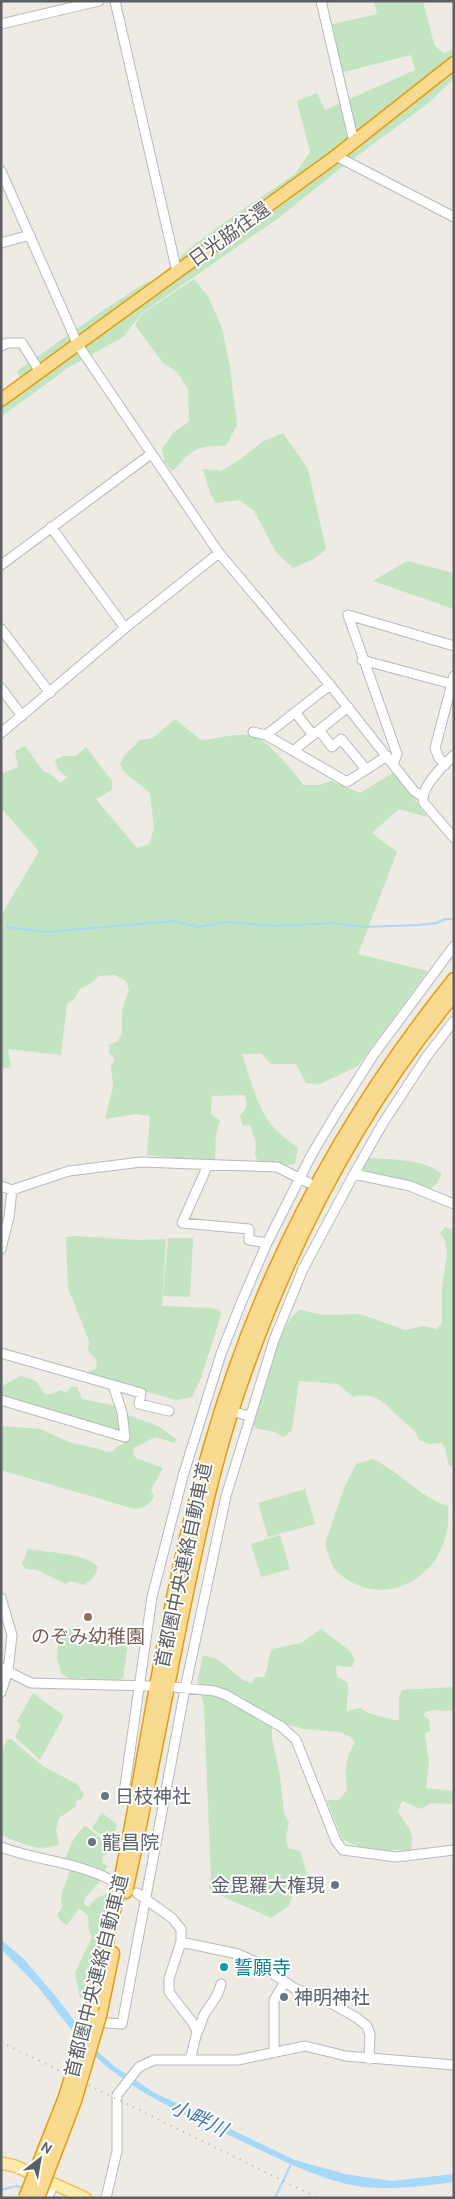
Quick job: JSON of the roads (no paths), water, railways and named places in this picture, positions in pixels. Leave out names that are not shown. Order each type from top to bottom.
[{"type":"highway","name":"日光脇往還","points":[[1,400],[336,156],[454,63]]},
{"type":"highway","name":"首都圏中央連絡自動車道","points":[[25,2198],[65,2097],[92,2004],[111,1926],[174,1598],[195,1500],[210,1445],[246,1336],[290,1235],[331,1157],[383,1073],[454,979]]},
{"type":"highway","name":"首都圏中央連絡自動車道","points":[[38,2198],[75,2101],[103,2019],[201,1523],[238,1391],[277,1288],[331,1177],[357,1131],[388,1084],[454,995]]},
{"type":"main road","points":[[1,2163],[15,2166],[85,2198]]},
{"type":"street","points":[[1,24],[99,1]]},
{"type":"street","points":[[115,1],[177,272]]},
{"type":"street","points":[[321,1],[354,142]]},
{"type":"street","points":[[336,156],[454,218]]},
{"type":"street","points":[[1,171],[78,345],[151,454],[219,553],[330,685],[414,791],[422,796]]},
{"type":"street","points":[[1,243],[30,235]]},
{"type":"street","points":[[1,346],[7,343],[22,343],[40,372]]},
{"type":"street","points":[[1,565],[151,454]]},
{"type":"street","points":[[50,527],[125,628]]},
{"type":"street","points":[[2,731],[50,693],[125,628],[219,553]]},
{"type":"street","points":[[393,764],[397,754],[362,660],[348,615],[454,646]]},
{"type":"street","points":[[1,629],[50,693]]},
{"type":"street","points":[[362,660],[453,680],[435,748],[439,758],[445,764]]},
{"type":"street","points":[[266,735],[330,685]]},
{"type":"street","points":[[1,688],[22,716]]},
{"type":"street","points":[[293,751],[348,707]]},
{"type":"street","points":[[295,712],[332,747],[341,739],[366,770]]},
{"type":"street","points":[[253,732],[266,735],[346,782],[387,756]]},
{"type":"street","points":[[454,755],[425,788],[422,796],[424,803],[454,838]]},
{"type":"street","points":[[130,1794],[124,1793],[152,1598],[181,1485],[206,1402],[234,1320],[267,1243],[337,1112],[374,1054],[454,946]]},
{"type":"street","points":[[103,2019],[122,2024],[185,1689],[226,1496],[274,1340],[300,1278],[354,1174],[383,1123],[427,1056],[454,1021]]},
{"type":"street","points":[[1,1186],[12,1190],[69,1171],[128,1162],[277,1167],[308,1183]]},
{"type":"street","points":[[208,1165],[182,1223],[249,1229],[249,1240],[267,1243]]},
{"type":"street","points":[[354,1174],[410,1186],[454,1204]]},
{"type":"street","points":[[1,1249],[5,1211],[12,1190]]},
{"type":"street","points":[[329,1195],[339,1201]]},
{"type":"street","points":[[1,1354],[141,1393],[139,1404],[169,1411]]},
{"type":"street","points":[[1,1400],[125,1438],[122,1412],[113,1385]]},
{"type":"street","points":[[206,1402],[216,1405]]},
{"type":"street","points":[[238,1413],[250,1416]]},
{"type":"street","points":[[1,1598],[12,1635],[1,1692]]},
{"type":"street","points":[[5,1670],[31,1683],[150,1686]]},
{"type":"street","points":[[174,1687],[215,1691],[226,1695],[282,1727],[296,1740],[336,1841],[343,1850],[396,1857],[454,1850]]},
{"type":"street","points":[[154,1798],[164,1801]]},
{"type":"street","points":[[1,1847],[95,1871],[113,1881]]},
{"type":"street","points":[[137,1893],[172,1918],[180,1929],[180,1942],[169,1979],[168,1992],[193,2023],[197,2032]]},
{"type":"street","points":[[180,1942],[238,1954],[254,1961],[304,1993],[330,2002],[364,2023],[370,2034],[369,2059]]},
{"type":"street","points":[[274,2052],[274,2000],[285,1982]]},
{"type":"street","points":[[190,2060],[197,2032],[202,2027],[204,2014],[218,1994],[221,1984]]},
{"type":"street","points":[[106,2198],[117,2151],[117,2095],[137,2070],[144,2064],[154,2060],[238,2060],[305,2046],[346,2056],[369,2059],[454,2065]]},
{"type":"street","points":[[47,2198],[54,2184]]},
{"type":"water","name":"小畔川","points":[[1,1940],[23,1958],[57,1998],[98,2052],[114,2066],[155,2093],[295,2160],[345,2174],[391,2181],[454,2174],[454,2182],[386,2188],[363,2187],[331,2180],[300,2168],[164,2104],[129,2083],[88,2049],[38,1987],[1,1949]]},
{"type":"waterway","points":[[7,927],[47,932],[174,921],[198,927],[226,922],[274,926],[335,923],[362,927],[419,925],[437,923],[445,919],[454,919]]},
{"type":"waterway","points":[[275,2198],[292,2162]]},
{"type":"waterway","points":[[1,2190],[16,2186],[23,2188]]},
{"type":"waterway","points":[[52,2196],[59,2198]]},
{"type":"railway","points":[[1,2042],[318,2198]]},
{"type":"place","name":"のぞみ幼稚園","points":[[88,1617]]},
{"type":"place","name":"日枝神社","points":[[105,1796]]},
{"type":"place","name":"龍昌院","points":[[92,1842]]},
{"type":"place","name":"金毘羅大権現","points":[[335,1885]]},
{"type":"place","name":"誓願寺","points":[[224,1967]]},
{"type":"place","name":"神明神社","points":[[284,1997]]}]
